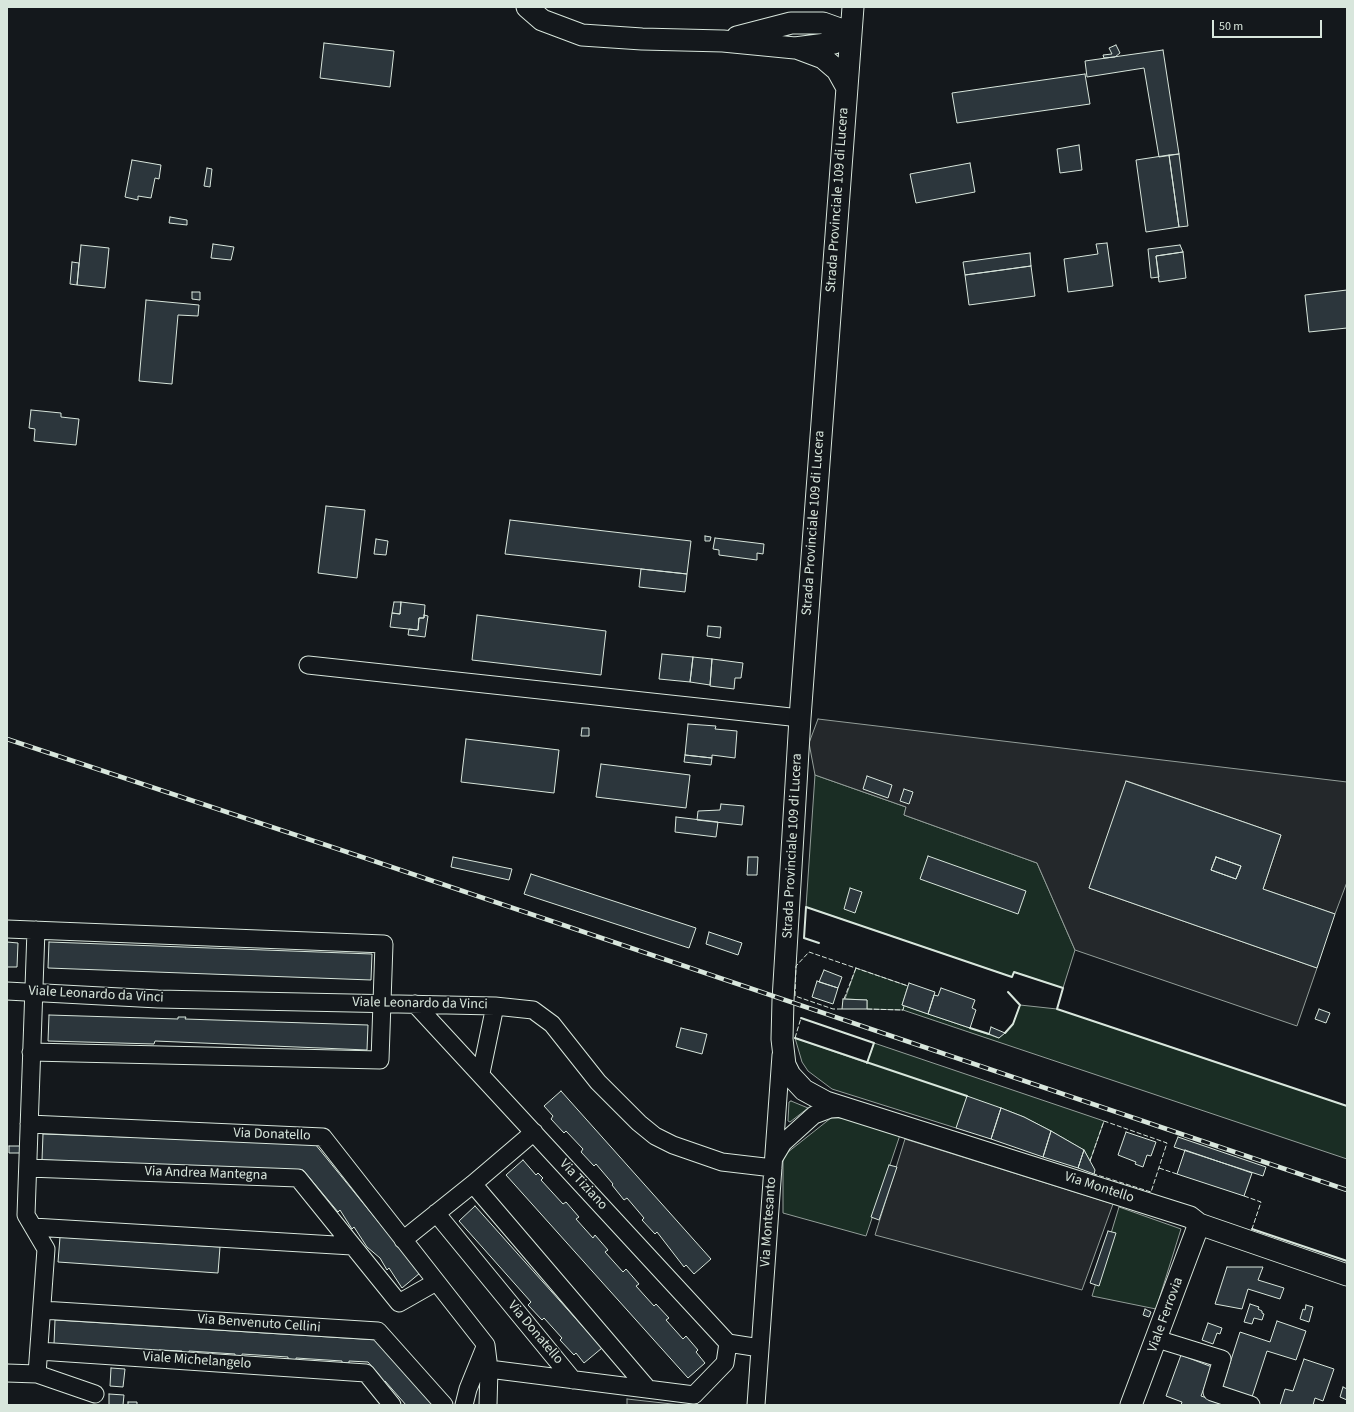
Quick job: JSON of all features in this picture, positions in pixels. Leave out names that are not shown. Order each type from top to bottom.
[{"type":"main road","points":[[527,7],[542,20],[582,35],[642,39],[723,41],[795,48],[834,43],[851,33]]},
{"type":"main road","points":[[791,23],[813,7]]},
{"type":"main road","name":"Strada Provinciale 109 di Lucera","points":[[782,1039],[800,718],[853,7]]},
{"type":"main road","points":[[723,41],[791,23],[824,23],[851,33]]},
{"type":"main road","points":[[795,48],[824,58],[837,70],[847,88]]},
{"type":"main road","name":"Via Montello","points":[[782,1039],[785,1065],[796,1082],[815,1096],[847,1108],[1190,1217],[1199,1224],[1347,1276]]},
{"type":"main road","name":"Viale Ferrovia","points":[[1132,1405],[1199,1224]]},
{"type":"street","points":[[308,665],[800,718]]},
{"type":"street","points":[[7,929],[384,944],[380,1060],[31,1052]]},
{"type":"street","points":[[36,930],[26,1215],[46,1249],[37,1374]]},
{"type":"street","name":"Viale Leonardo da Vinci","points":[[7,991],[158,999],[495,1006],[533,1010],[552,1024],[598,1082],[639,1123],[655,1136],[673,1145],[722,1162],[773,1163]]},
{"type":"street","name":"Via Tiziano","points":[[415,1004],[481,1073],[728,1343]]},
{"type":"street","points":[[481,1073],[495,1006]]},
{"type":"street","name":"Via Montesanto","points":[[756,1405],[782,1039]]},
{"type":"street","name":"Via Montello","points":[[773,1163],[783,1143],[814,1115],[830,1109],[847,1108]]},
{"type":"street","name":"Via Donatello","points":[[29,1124],[323,1137],[486,1345]]},
{"type":"street","points":[[403,1240],[473,1184],[534,1132]]},
{"type":"street","name":"Via Andrea Mantegna","points":[[28,1168],[298,1178],[399,1303],[436,1282]]},
{"type":"street","points":[[473,1184],[648,1389]]},
{"type":"street","name":"Via Donatello","points":[[436,1213],[573,1380]]},
{"type":"street","points":[[33,1227],[352,1246]]},
{"type":"street","name":"Via Benvenuto Cellini","points":[[42,1310],[378,1331],[444,1405]]},
{"type":"street","points":[[1157,1339],[1222,1358],[1212,1392],[1251,1405]]},
{"type":"street","points":[[489,1369],[694,1395],[725,1363],[728,1343],[760,1348]]},
{"type":"street","points":[[486,1345],[489,1369],[488,1405]]},
{"type":"street","points":[[464,1405],[468,1389],[486,1345]]},
{"type":"street","name":"Viale Michelangelo","points":[[39,1351],[366,1373],[392,1405]]},
{"type":"street","points":[[7,1373],[37,1374],[95,1394]]},
{"type":"green space","points":[[815,775],[906,807],[904,815],[1037,863],[1075,950],[1063,988],[1014,972],[1012,977],[806,907]]},
{"type":"green space","points":[[856,968],[908,986],[902,1005],[999,1038],[1013,1024],[1020,1005],[1057,1009],[1347,1106],[1347,1159],[903,1010],[867,1009],[867,1000],[845,999]]},
{"type":"green space","points":[[795,1038],[867,1063],[874,1043],[1104,1121],[1090,1161],[1084,1150],[1024,1117],[1001,1108],[956,1128],[832,1089],[808,1071],[802,1062]]},
{"type":"green space","points":[[791,1101],[808,1108],[790,1122],[788,1121],[789,1102]]},
{"type":"green space","points":[[831,1118],[846,1118],[900,1135],[866,1236],[783,1213],[783,1156]]},
{"type":"green space","points":[[1119,1207],[1181,1229],[1156,1309],[1092,1296]]},
{"type":"shaded area","points":[[818,719],[1347,782],[1347,882],[1335,914],[1263,889],[1281,835],[1127,781],[1089,888],[1317,968],[1297,1026],[1075,950],[1037,863],[904,815],[906,807],[815,775],[809,743]]},
{"type":"shaded area","points":[[905,1139],[1113,1204],[1082,1290],[875,1235]]},
{"type":"shaded area","points":[[627,1399],[681,1405],[627,1405]]},
{"type":"building","points":[[324,43],[394,51],[390,87],[320,78]]},
{"type":"building","points":[[1116,45],[1120,53],[1115,57],[1104,58],[1103,55],[1112,54],[1109,48]]},
{"type":"building","points":[[1163,50],[1179,154],[1159,157],[1144,68],[1087,77],[1085,61]]},
{"type":"building","points":[[1085,74],[1090,104],[957,123],[952,93]]},
{"type":"building","points":[[1079,145],[1082,170],[1060,173],[1057,149]]},
{"type":"building","points":[[1179,154],[1188,226],[1179,227],[1169,155]]},
{"type":"building","points":[[1169,155],[1179,227],[1146,232],[1136,160]]},
{"type":"building","points":[[132,160],[161,165],[159,179],[155,178],[151,198],[138,196],[138,200],[125,197]]},
{"type":"building","points":[[970,163],[975,192],[916,203],[910,174]]},
{"type":"building","points":[[207,168],[212,169],[210,187],[204,186]]},
{"type":"building","points":[[170,217],[187,220],[187,225],[169,223]]},
{"type":"building","points":[[1107,243],[1113,286],[1068,292],[1064,259],[1098,254],[1096,244]]},
{"type":"building","points":[[213,244],[234,247],[231,260],[211,258]]},
{"type":"building","points":[[81,245],[109,248],[105,288],[77,285]]},
{"type":"building","points":[[1180,245],[1183,252],[1156,256],[1159,277],[1151,278],[1148,249]]},
{"type":"building","points":[[1183,252],[1186,278],[1159,282],[1156,256]]},
{"type":"building","points":[[1030,253],[1031,266],[965,275],[963,262]]},
{"type":"building","points":[[72,262],[79,263],[77,285],[70,284]]},
{"type":"building","points":[[1031,266],[1035,296],[969,305],[965,275]]},
{"type":"building","points":[[1347,290],[1347,328],[1309,332],[1305,295]]},
{"type":"building","points":[[192,292],[200,292],[200,300],[192,299]]},
{"type":"building","points":[[146,300],[199,305],[198,316],[178,315],[172,384],[139,381]]},
{"type":"building","points":[[31,410],[61,413],[61,417],[79,419],[76,445],[34,441],[35,429],[29,428]]},
{"type":"building","points":[[326,506],[365,510],[357,578],[318,573]]},
{"type":"building","points":[[510,520],[691,541],[687,574],[505,554]]},
{"type":"building","points":[[705,536],[711,537],[710,541],[705,541]]},
{"type":"building","points":[[715,538],[764,544],[763,554],[757,553],[757,560],[719,555],[719,550],[713,549]]},
{"type":"building","points":[[376,539],[388,541],[386,555],[374,554]]},
{"type":"building","points":[[641,569],[687,574],[685,592],[639,587]]},
{"type":"building","points":[[394,602],[401,602],[400,614],[392,613]]},
{"type":"building","points":[[401,602],[425,605],[424,618],[419,618],[418,630],[390,627],[392,613],[400,614]]},
{"type":"building","points":[[424,615],[428,616],[425,637],[408,635],[409,629],[418,630],[419,618],[424,618]]},
{"type":"building","points":[[477,615],[606,631],[601,675],[472,660]]},
{"type":"building","points":[[708,626],[721,627],[720,638],[707,636]]},
{"type":"building","points":[[662,654],[693,657],[690,682],[659,679]]},
{"type":"building","points":[[693,657],[712,659],[710,685],[690,682]]},
{"type":"building","points":[[712,659],[743,663],[741,678],[735,678],[734,689],[710,686]]},
{"type":"building","points":[[688,724],[716,726],[715,729],[737,731],[735,758],[712,755],[712,758],[685,755]]},
{"type":"building","points":[[582,728],[589,728],[589,736],[581,736]]},
{"type":"building","points":[[466,739],[559,750],[554,793],[461,782]]},
{"type":"building","points":[[685,755],[712,758],[711,765],[684,762]]},
{"type":"building","points":[[601,764],[690,775],[686,808],[596,797]]},
{"type":"building","points":[[867,776],[892,785],[888,798],[863,789]]},
{"type":"building","points":[[1126,781],[1281,835],[1263,889],[1335,914],[1317,968],[1089,888]],"holes":[[[1216,857],[1241,866],[1236,879],[1211,870]]]},
{"type":"building","points":[[904,789],[913,792],[909,804],[900,801]]},
{"type":"building","points":[[721,804],[744,806],[742,825],[697,820],[698,811],[720,810]]},
{"type":"building","points":[[676,817],[718,822],[716,837],[675,832]]},
{"type":"building","points":[[928,856],[1026,891],[1018,914],[920,879]]},
{"type":"building","points":[[453,857],[512,869],[509,880],[451,867]]},
{"type":"building","points":[[748,857],[758,857],[757,875],[747,875]]},
{"type":"building","points":[[1216,857],[1241,866],[1236,879],[1211,870]]},
{"type":"building","points":[[531,874],[696,928],[689,948],[524,894]]},
{"type":"building","points":[[850,888],[862,892],[855,913],[844,909]]},
{"type":"building","points":[[709,932],[742,943],[738,955],[706,944]]},
{"type":"building","points":[[7,942],[18,943],[17,967],[7,967]]},
{"type":"building","points":[[49,942],[372,954],[371,980],[48,968]]},
{"type":"building","points":[[824,970],[842,977],[838,988],[819,982]]},
{"type":"building","points":[[817,981],[838,988],[833,1004],[812,997]]},
{"type":"building","points":[[909,983],[935,992],[928,1014],[902,1005]]},
{"type":"building","points":[[941,988],[975,1000],[972,1008],[976,1010],[970,1028],[928,1014],[934,995],[938,996]]},
{"type":"building","points":[[843,999],[867,1000],[867,1009],[842,1009]]},
{"type":"building","points":[[1319,1009],[1330,1013],[1326,1023],[1315,1019]]},
{"type":"building","points":[[49,1015],[178,1019],[178,1017],[186,1017],[185,1019],[368,1025],[367,1050],[155,1041],[154,1044],[48,1041]]},
{"type":"building","points":[[991,1027],[1005,1033],[999,1038],[989,1034]]},
{"type":"building","points":[[681,1028],[707,1034],[702,1054],[676,1047]]},
{"type":"building","points":[[561,1091],[711,1259],[694,1274],[686,1265],[684,1267],[657,1232],[655,1234],[642,1220],[644,1218],[627,1198],[624,1200],[596,1164],[594,1166],[581,1152],[583,1149],[566,1131],[564,1133],[551,1119],[553,1116],[544,1106]]},
{"type":"building","points":[[967,1096],[1001,1108],[991,1139],[956,1128]]},
{"type":"building","points":[[1001,1108],[1024,1117],[1051,1131],[1043,1157],[991,1139]]},
{"type":"building","points":[[1051,1131],[1084,1150],[1078,1168],[1043,1157]]},
{"type":"building","points":[[1126,1132],[1156,1142],[1151,1156],[1147,1155],[1143,1167],[1135,1164],[1136,1162],[1118,1155]]},
{"type":"building","points":[[43,1134],[315,1144],[420,1273],[402,1288],[389,1268],[387,1270],[380,1258],[367,1247],[354,1227],[352,1229],[340,1210],[338,1212],[303,1170],[42,1160]]},
{"type":"building","points":[[1178,1137],[1266,1167],[1263,1176],[1174,1147]]},
{"type":"building","points":[[9,1146],[20,1146],[20,1153],[9,1153]]},
{"type":"building","points":[[1084,1150],[1095,1170],[1094,1174],[1078,1168]]},
{"type":"building","points":[[1185,1150],[1252,1173],[1244,1196],[1177,1174]]},
{"type":"building","points":[[523,1160],[536,1175],[538,1173],[543,1178],[541,1180],[563,1204],[566,1202],[579,1217],[576,1219],[593,1238],[595,1235],[608,1250],[605,1252],[623,1272],[626,1269],[639,1284],[636,1286],[654,1306],[656,1304],[669,1318],[666,1320],[683,1339],[686,1336],[698,1350],[696,1352],[705,1363],[688,1378],[506,1175]]},
{"type":"building","points":[[889,1165],[897,1167],[879,1220],[871,1217]]},
{"type":"building","points":[[475,1206],[602,1348],[584,1363],[576,1353],[574,1355],[560,1340],[562,1338],[544,1318],[542,1320],[528,1305],[531,1302],[459,1221]]},
{"type":"building","points":[[1108,1231],[1116,1233],[1099,1286],[1090,1283]]},
{"type":"building","points":[[60,1237],[220,1247],[218,1273],[58,1262]]},
{"type":"building","points":[[1227,1267],[1263,1267],[1258,1280],[1284,1288],[1280,1299],[1248,1289],[1242,1309],[1215,1304]]},
{"type":"building","points":[[1250,1304],[1259,1307],[1258,1309],[1264,1314],[1262,1320],[1254,1318],[1252,1324],[1244,1322]]},
{"type":"building","points":[[1306,1305],[1313,1307],[1309,1322],[1300,1319]]},
{"type":"building","points":[[1145,1309],[1151,1312],[1149,1317],[1143,1315]]},
{"type":"building","points":[[55,1320],[378,1340],[435,1405],[406,1405],[385,1381],[383,1383],[379,1378],[380,1376],[368,1362],[349,1361],[349,1363],[342,1363],[342,1361],[296,1358],[296,1360],[288,1359],[288,1357],[242,1354],[242,1357],[235,1356],[235,1354],[189,1351],[189,1354],[182,1353],[182,1351],[159,1350],[159,1352],[54,1344]]},
{"type":"building","points":[[1277,1321],[1306,1331],[1296,1360],[1267,1351],[1251,1400],[1221,1391],[1240,1332],[1270,1342]]},
{"type":"building","points":[[1208,1323],[1222,1328],[1220,1334],[1217,1333],[1213,1344],[1202,1340]]},
{"type":"building","points":[[1181,1355],[1212,1367],[1201,1396],[1228,1405],[1181,1405],[1182,1402],[1166,1396]]},
{"type":"building","points":[[1304,1359],[1334,1369],[1323,1401],[1315,1398],[1313,1405],[1280,1405],[1285,1389],[1293,1391]]},
{"type":"building","points":[[111,1368],[125,1369],[123,1387],[110,1386]]},
{"type":"building","points":[[1343,1387],[1347,1389],[1347,1400],[1340,1397]]},
{"type":"building","points":[[109,1394],[124,1395],[123,1405],[109,1405]]},
{"type":"building","points":[[128,1402],[137,1402],[137,1405],[128,1405]]},
{"type":"railway","points":[[7,739],[365,858],[1347,1190]]},
{"type":"fence","points":[[842,1009],[833,1009],[795,996],[796,966],[809,952],[908,986]]},
{"type":"fence","points":[[844,999],[856,968]]},
{"type":"fence","points":[[867,1009],[903,1010],[904,1006]]},
{"type":"fence","points":[[795,1038],[801,1018]]},
{"type":"fence","points":[[1090,1161],[1104,1121],[1167,1143],[1151,1192],[1094,1174]]},
{"type":"fence","points":[[1159,1168],[1177,1174]]},
{"type":"fence","points":[[1244,1196],[1261,1202],[1252,1229]]},
{"type":"wall","points":[[819,943],[804,938],[806,907],[1012,977],[1014,972],[1063,988],[1057,1009],[1347,1106]]},
{"type":"wall","points":[[1005,1033],[1013,1024],[1020,1005],[1008,992]]},
{"type":"wall","points":[[801,1018],[874,1043],[867,1063]]},
{"type":"wall","points":[[970,1028],[989,1034]]},
{"type":"wall","points":[[795,1038],[967,1096]]},
{"type":"wall","points":[[1252,1229],[1347,1261]]}]
